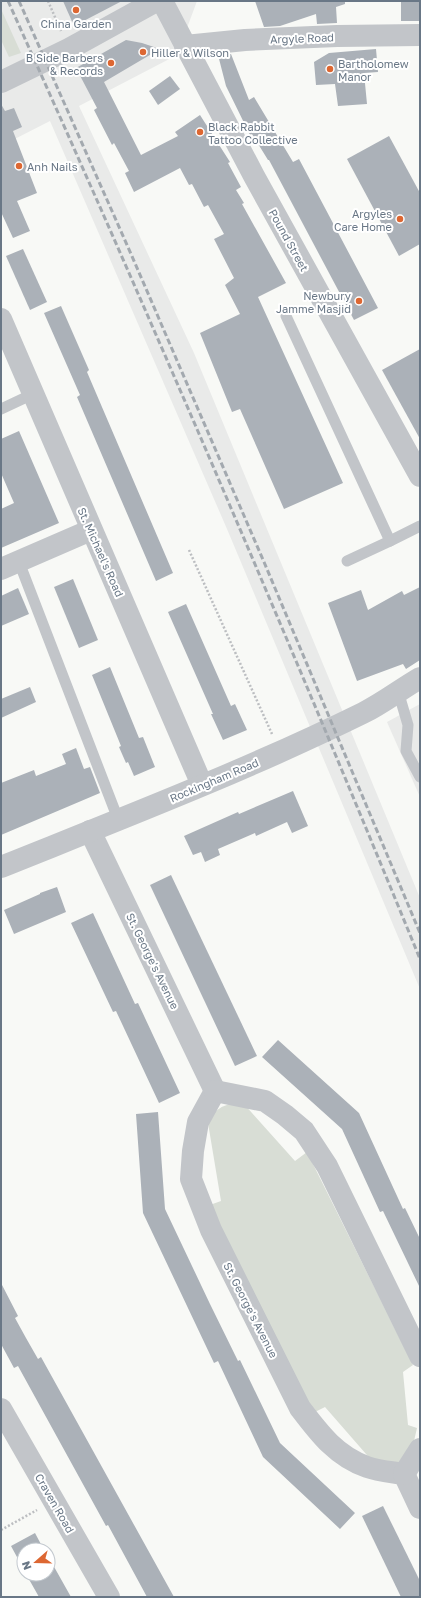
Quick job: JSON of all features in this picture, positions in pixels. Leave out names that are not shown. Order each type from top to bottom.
[{"type":"street","points":[[8,79],[69,49],[156,1]]},
{"type":"street","name":"Pound Street","points":[[162,1],[254,176],[420,476]]},
{"type":"street","name":"Argyle Road","points":[[185,46],[245,40],[337,36],[420,35]]},
{"type":"street","name":"St. Michael's Road","points":[[3,327],[202,785]]},
{"type":"street","points":[[10,565],[91,530]]},
{"type":"street","name":"Rockingham Road","points":[[1,867],[202,785],[284,749],[364,712],[420,678]]},
{"type":"street","name":"St. George's Avenue","points":[[90,831],[215,1091],[198,1122],[193,1151],[191,1179],[211,1230],[300,1408],[317,1430],[335,1450],[367,1467],[404,1474]]},
{"type":"street","points":[[215,1091],[265,1101],[285,1114],[304,1131],[327,1166],[420,1356]]},
{"type":"street","name":"Craven Road","points":[[1,1409],[55,1500],[109,1597]]},
{"type":"street","points":[[420,1449],[404,1474],[420,1508]]},
{"type":"lane","points":[[286,316],[390,541]]},
{"type":"lane","points":[[1,408],[33,394]]},
{"type":"lane","points":[[347,561],[420,526]]},
{"type":"lane","points":[[10,565],[118,819]]},
{"type":"lane","points":[[398,691],[408,725],[406,751],[420,777]]},
{"type":"path","points":[[48,1],[69,49]]},
{"type":"path","points":[[189,550],[284,749]]},
{"type":"path","points":[[1,1530],[55,1500]]},
{"type":"shaded area","points":[[1,1],[197,1],[177,55],[79,106],[194,353],[420,898],[420,989],[227,529],[50,121],[1,146]]},
{"type":"shaded area","points":[[1,9],[21,53],[9,57],[1,40]]},
{"type":"shaded area","points":[[420,704],[420,797],[387,722]]},
{"type":"shaded area","points":[[238,1103],[244,1104],[295,1161],[307,1152],[413,1365],[403,1372],[408,1425],[417,1428],[414,1441],[399,1462],[385,1464],[373,1462],[325,1407],[311,1414],[207,1206],[221,1201],[208,1123],[220,1108]]},
{"type":"building","points":[[63,1],[122,1],[74,26]]},
{"type":"building","points":[[255,1],[345,1],[345,4],[336,7],[337,23],[317,24],[316,14],[280,26],[264,27]]},
{"type":"building","points":[[401,1],[420,1],[420,21],[401,21]]},
{"type":"building","points":[[126,40],[160,49],[104,82],[141,155],[178,136],[175,132],[200,115],[230,162],[228,163],[241,187],[236,190],[244,203],[242,204],[286,283],[258,297],[343,483],[284,509],[240,409],[232,412],[200,333],[240,314],[225,285],[234,278],[214,239],[224,234],[208,205],[204,207],[192,184],[189,185],[180,168],[134,192],[125,173],[129,171],[114,143],[112,145],[94,110],[97,108],[76,68]]},
{"type":"building","points":[[376,49],[378,72],[364,73],[367,104],[338,106],[335,84],[316,85],[314,62],[329,53]]},
{"type":"building","points":[[231,54],[249,100],[254,97],[293,162],[299,159],[378,308],[354,320],[269,160],[252,134],[250,135],[226,86],[218,55]]},
{"type":"building","points":[[170,76],[180,89],[158,105],[149,91]]},
{"type":"building","points":[[1,104],[5,111],[14,108],[22,127],[13,131],[37,193],[17,201],[30,231],[13,238],[1,212]]},
{"type":"building","name":"Argyles Care Home","points":[[389,136],[420,193],[420,244],[399,256],[347,159]]},
{"type":"building","points":[[23,249],[47,302],[30,310],[6,256]]},
{"type":"building","points":[[61,306],[89,370],[87,372],[173,573],[156,581],[77,397],[80,395],[44,313]]},
{"type":"building","points":[[420,349],[420,439],[382,370]]},
{"type":"building","points":[[19,431],[59,523],[1,548],[1,509],[14,503],[1,473],[1,439]]},
{"type":"building","points":[[73,579],[98,640],[79,648],[54,587]]},
{"type":"building","points":[[420,587],[420,660],[406,669],[403,664],[357,681],[328,603],[361,590],[368,610],[402,591],[404,595]]},
{"type":"building","points":[[18,588],[29,614],[1,626],[1,596]]},
{"type":"building","points":[[186,604],[231,706],[235,704],[247,730],[223,740],[168,612]]},
{"type":"building","points":[[110,667],[139,738],[143,737],[155,767],[134,776],[119,747],[121,746],[92,675]]},
{"type":"building","points":[[30,687],[36,702],[1,718],[1,699]]},
{"type":"building","points":[[76,748],[84,769],[90,767],[100,793],[1,835],[1,783],[34,770],[36,776],[66,764],[62,754]]},
{"type":"building","points":[[293,791],[308,826],[292,833],[287,822],[256,836],[255,833],[218,849],[220,855],[205,862],[201,852],[193,855],[184,836],[238,812],[239,814]]},
{"type":"building","points":[[171,875],[257,1056],[235,1066],[150,885]]},
{"type":"building","points":[[57,887],[66,912],[14,934],[4,910],[40,893]]},
{"type":"building","points":[[93,913],[135,1004],[138,1003],[180,1093],[159,1103],[116,1011],[113,1012],[71,923]]},
{"type":"building","points":[[278,1040],[359,1113],[403,1209],[405,1208],[420,1239],[420,1288],[383,1211],[380,1212],[342,1129],[262,1057]]},
{"type":"building","points":[[158,1112],[165,1209],[238,1361],[240,1360],[280,1443],[355,1513],[340,1529],[263,1457],[218,1361],[214,1363],[143,1213],[136,1114]]},
{"type":"building","points":[[1,1283],[18,1316],[15,1318],[26,1338],[38,1359],[41,1357],[174,1597],[147,1597],[18,1366],[14,1368],[1,1344]]},
{"type":"building","points":[[383,1506],[420,1581],[420,1597],[401,1597],[362,1516]]},
{"type":"building","points":[[35,1533],[40,1542],[18,1542]]},
{"type":"building","points":[[16,1543],[16,1555],[11,1546]]},
{"type":"building","points":[[56,1570],[71,1597],[39,1597],[31,1582],[56,1582]]},
{"type":"railway","points":[[8,1],[218,478],[420,959]]},
{"type":"railway","points":[[19,1],[131,254],[264,562],[420,933]]},
{"type":"place","name":"China Garden","points":[[76,10]]},
{"type":"place","name":"Hiller & Wilson","points":[[143,52]]},
{"type":"place","name":"B Side Barbers & Records","points":[[111,63]]},
{"type":"place","name":"Bartholomew Manor","points":[[330,69]]},
{"type":"place","name":"Black Rabbit Tattoo Collective","points":[[200,132]]},
{"type":"place","name":"Anh Nails","points":[[19,166]]},
{"type":"place","name":"Argyles Care Home","points":[[400,219]]},
{"type":"place","name":"Newbury Jamme Masjid","points":[[359,301]]}]
